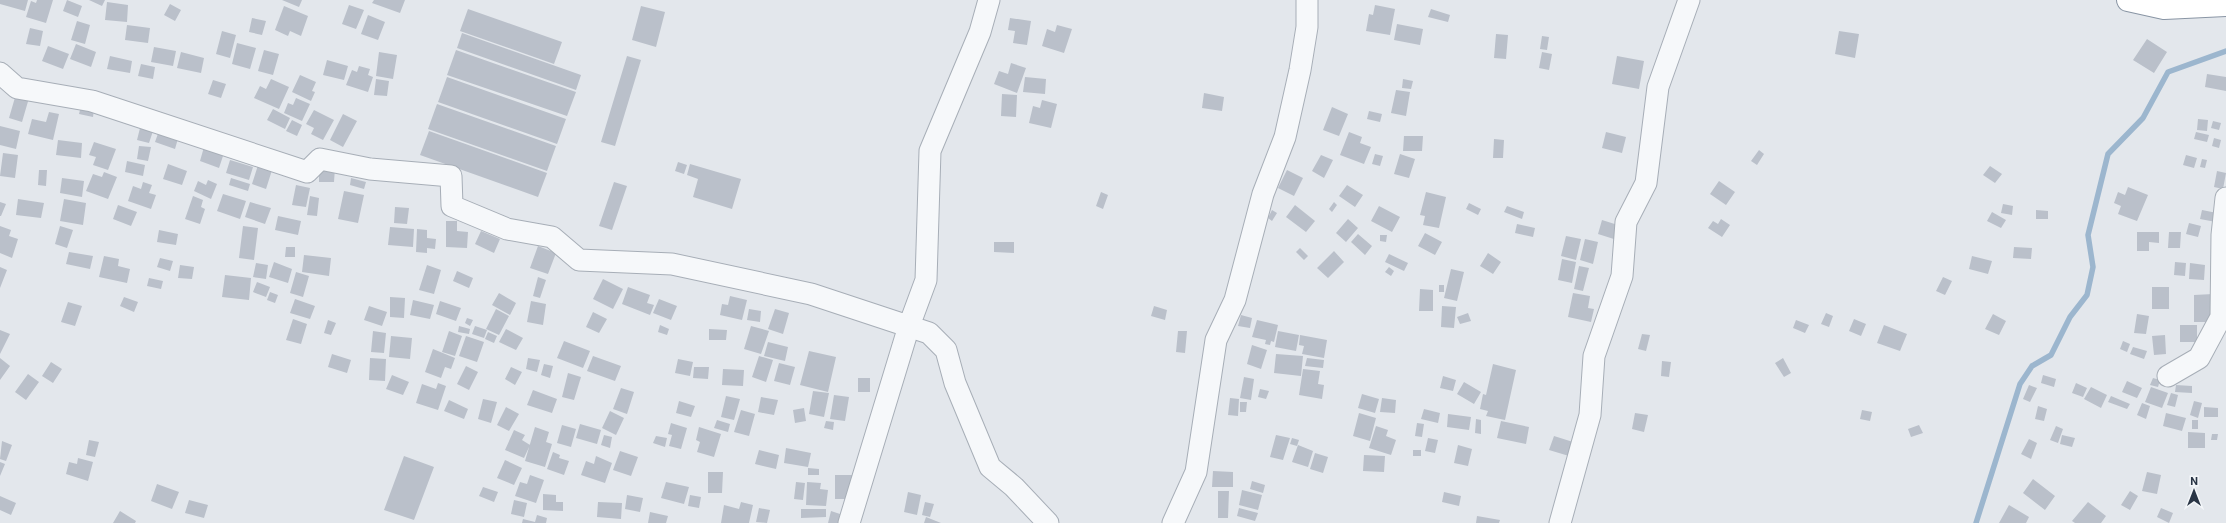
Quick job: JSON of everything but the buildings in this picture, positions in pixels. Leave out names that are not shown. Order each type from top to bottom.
[{"type":"highway","points":[[2128,0],[2164,8],[2226,5]]},
{"type":"street","points":[[849,523],[909,326],[926,280],[930,151],[980,32],[989,0]]},
{"type":"street","points":[[1172,523],[1196,472],[1216,340],[1235,300],[1263,194],[1285,137],[1300,70],[1307,27],[1307,0]]},
{"type":"street","points":[[1560,523],[1590,416],[1594,356],[1622,276],[1626,222],[1646,183],[1658,87],[1689,0]]},
{"type":"street","points":[[0,73],[17,88],[92,101],[307,172],[320,159],[370,169],[452,176],[452,206],[507,229],[552,237],[579,260],[672,264],[811,294],[929,333],[946,350],[955,383],[990,467],[1014,487],[1048,523]]},
{"type":"street","points":[[2168,376],[2200,358],[2224,319],[2222,235],[2226,198]]},
{"type":"waterway","points":[[1976,523],[2020,384],[2032,366],[2051,355],[2070,317],[2087,295],[2093,267],[2088,235],[2108,154],[2143,118],[2168,72],[2226,51]]}]
